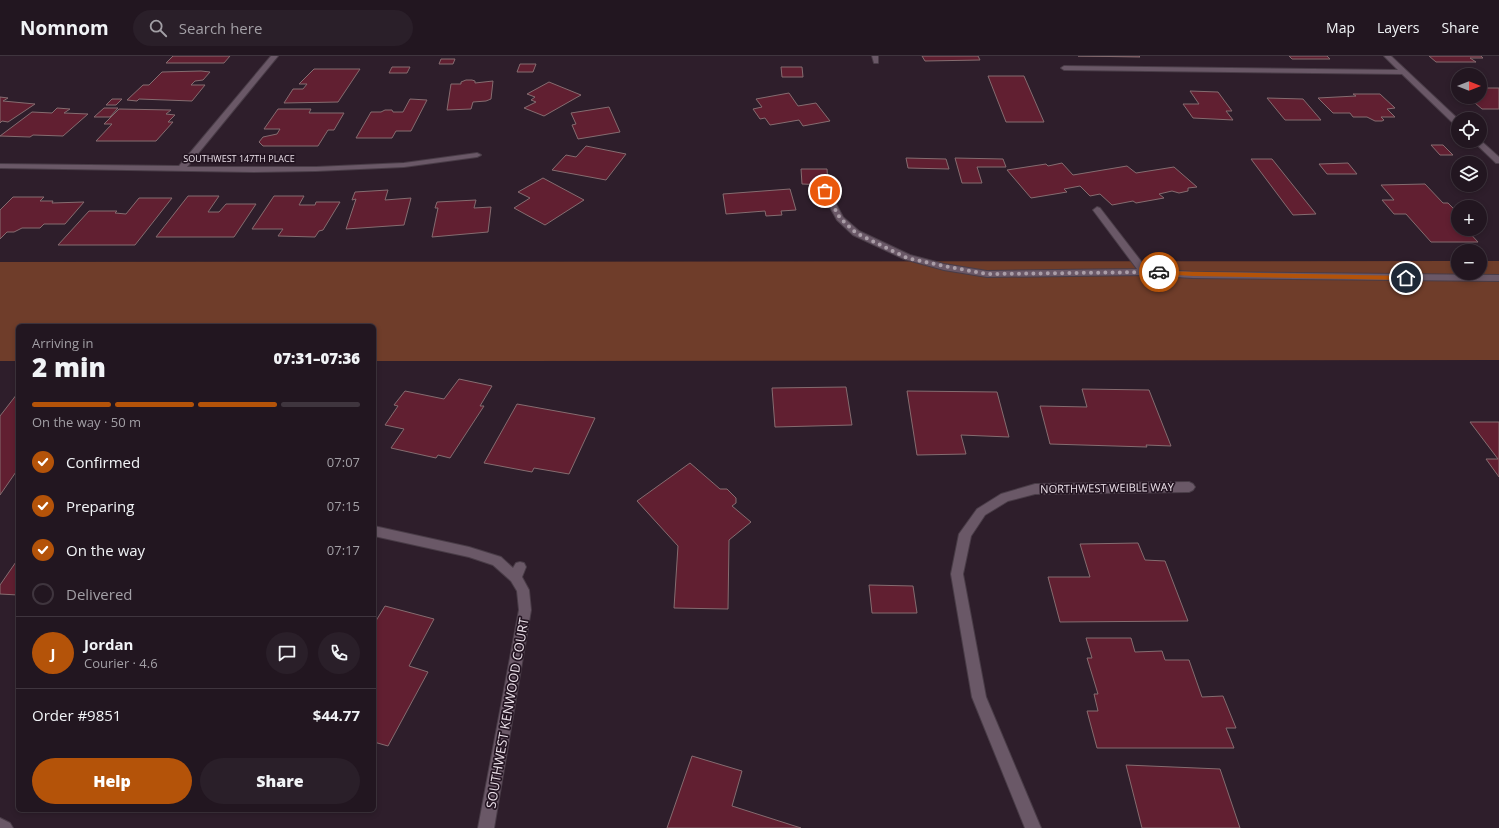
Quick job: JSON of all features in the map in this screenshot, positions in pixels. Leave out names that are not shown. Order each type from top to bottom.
[{"type":"street","points":[[181,169],[275,56]]},
{"type":"street","points":[[1387,56],[1451,116]]},
{"type":"street","points":[[1064,68],[1404,72]]},
{"type":"street","points":[[1484,148],[1499,162]]},
{"type":"street","name":"SOUTHWEST 147TH PLACE","points":[[0,166],[253,170],[358,168],[404,165],[477,155]]},
{"type":"street","points":[[825,191],[840,218],[856,233],[907,258],[987,274],[1144,272],[1193,275],[1499,278]]},
{"type":"street","points":[[1097,210],[1144,272]]},
{"type":"street","name":"NORTHWEST WEIBLE WAY","points":[[1033,828],[979,697],[957,574],[965,534],[981,512],[1005,497],[1035,489],[1189,487]]},
{"type":"street","name":"SOUTHWEST KENWOOD COURT","points":[[376,531],[469,552],[497,561],[518,572],[523,590],[525,610],[486,828]]},
{"type":"street","points":[[0,826],[5,828]]},
{"type":"shaded area","points":[[1451,261],[1451,280],[1487,280],[1487,261],[1499,261],[1499,360],[376,361],[376,324],[16,324],[16,361],[0,361],[0,262]]},
{"type":"building","points":[[173,56],[230,56],[224,63],[166,63]]},
{"type":"building","points":[[922,56],[978,56],[980,60],[925,61]]},
{"type":"building","points":[[1078,56],[1139,56],[1140,57]]},
{"type":"building","points":[[1289,56],[1327,56],[1330,59],[1292,59]]},
{"type":"building","points":[[1429,56],[1481,56],[1483,58],[1470,58],[1476,62],[1436,62]]},
{"type":"building","points":[[441,59],[455,59],[453,64],[439,64]]},
{"type":"building","points":[[520,64],[536,64],[533,72],[517,72]]},
{"type":"building","points":[[392,67],[410,67],[407,73],[389,73]]},
{"type":"building","points":[[781,67],[802,67],[803,77],[782,77]]},
{"type":"building","points":[[314,69],[360,69],[338,102],[284,103],[293,89],[303,89],[307,84],[299,84]]},
{"type":"building","points":[[162,72],[210,72],[203,80],[195,81],[191,85],[205,85],[192,101],[127,100],[143,85],[149,85]]},
{"type":"building","points":[[988,76],[1024,76],[1044,122],[1006,122]]},
{"type":"building","points":[[466,80],[475,81],[475,83],[493,81],[491,99],[473,102],[471,109],[447,110],[451,84],[461,84],[461,82]]},
{"type":"building","points":[[549,82],[581,95],[544,116],[524,108],[536,102],[531,100],[535,97],[527,94]]},
{"type":"building","points":[[1487,88],[1499,88],[1499,109],[1482,109],[1476,104],[1487,104]]},
{"type":"building","points":[[1190,91],[1218,92],[1232,111],[1226,111],[1233,120],[1193,118],[1183,104],[1199,104]]},
{"type":"building","points":[[789,93],[798,106],[816,103],[830,121],[803,126],[799,120],[770,125],[765,118],[760,119],[753,109],[762,107],[756,99]]},
{"type":"building","points":[[1353,94],[1380,94],[1395,108],[1387,109],[1395,117],[1381,117],[1384,120],[1375,121],[1367,117],[1353,117],[1350,113],[1333,113],[1318,98],[1356,96]]},
{"type":"building","points":[[0,97],[8,98],[3,101],[35,104],[8,122],[2,121],[0,123]]},
{"type":"building","points":[[1267,98],[1303,99],[1321,120],[1285,120]]},
{"type":"building","points":[[112,99],[122,99],[116,105],[106,105]]},
{"type":"building","points":[[410,99],[427,100],[411,131],[396,131],[392,138],[356,138],[371,112],[392,110],[393,112],[403,112]]},
{"type":"building","points":[[609,107],[620,132],[578,139],[572,125],[576,124],[571,113]]},
{"type":"building","points":[[57,108],[70,109],[64,113],[88,114],[63,136],[0,136],[32,112],[52,113]]},
{"type":"building","points":[[104,108],[118,108],[110,117],[94,117]]},
{"type":"building","points":[[119,109],[171,110],[166,114],[175,115],[168,122],[173,122],[156,141],[96,141],[112,124],[104,124]]},
{"type":"building","points":[[278,109],[311,109],[309,113],[344,113],[334,130],[328,130],[318,146],[263,146],[259,142],[263,137],[277,134],[280,129],[264,129]]},
{"type":"building","points":[[1431,145],[1443,145],[1453,155],[1440,155]]},
{"type":"building","points":[[586,146],[626,154],[606,180],[552,170],[566,155],[576,157]]},
{"type":"building","points":[[906,158],[946,159],[949,169],[908,168]]},
{"type":"building","points":[[955,158],[1003,159],[1006,167],[977,167],[982,183],[962,183]]},
{"type":"building","points":[[1251,159],[1272,159],[1316,214],[1293,215]]},
{"type":"building","points":[[1062,163],[1073,175],[1127,166],[1136,173],[1174,167],[1197,187],[1188,188],[1188,191],[1179,193],[1172,191],[1159,194],[1164,198],[1136,203],[1133,201],[1112,205],[1100,194],[1090,196],[1080,186],[1064,189],[1067,192],[1031,198],[1007,170],[1046,164],[1048,166]]},
{"type":"building","points":[[1348,163],[1357,174],[1327,174],[1319,164]]},
{"type":"building","points":[[801,169],[827,169],[828,185],[802,184]]},
{"type":"building","points":[[543,178],[584,200],[545,225],[514,208],[530,198],[518,192]]},
{"type":"building","points":[[1425,184],[1443,203],[1448,203],[1451,206],[1451,236],[1472,236],[1478,242],[1431,242],[1406,214],[1394,214],[1382,200],[1394,200],[1381,185]]},
{"type":"building","points":[[790,189],[796,210],[781,211],[782,215],[766,216],[765,211],[726,214],[723,194]]},
{"type":"building","points":[[388,190],[385,200],[411,198],[404,225],[346,229],[356,199],[352,200],[355,192]]},
{"type":"building","points":[[188,196],[219,196],[208,212],[219,212],[226,204],[256,204],[234,237],[156,237]]},
{"type":"building","points":[[274,196],[304,196],[299,205],[315,205],[316,202],[340,202],[323,230],[319,231],[315,237],[278,236],[283,229],[252,229]]},
{"type":"building","points":[[13,197],[44,197],[40,201],[53,201],[52,203],[84,202],[65,224],[44,224],[40,228],[22,228],[14,232],[7,232],[0,239],[0,210]]},
{"type":"building","points":[[139,198],[172,198],[135,245],[58,245],[89,211],[117,211],[115,213],[126,214]]},
{"type":"building","points":[[476,200],[474,208],[491,207],[488,232],[432,237],[438,208],[435,208],[437,202]]},
{"type":"building","points":[[459,379],[492,386],[480,406],[484,406],[450,458],[438,455],[436,458],[391,448],[404,429],[385,425],[398,406],[394,405],[405,391],[444,399]]},
{"type":"building","points":[[846,387],[852,425],[775,427],[772,388]]},
{"type":"building","points":[[1082,389],[1149,390],[1171,446],[1146,445],[1147,447],[1050,444],[1040,406],[1087,407]]},
{"type":"building","points":[[907,391],[997,392],[1009,437],[961,435],[966,454],[917,455]]},
{"type":"building","points":[[16,395],[16,472],[0,495],[0,416]]},
{"type":"building","points":[[517,404],[595,418],[569,474],[534,468],[532,472],[484,463]]},
{"type":"building","points":[[1470,422],[1499,422],[1499,477],[1486,459],[1498,459]]},
{"type":"building","points":[[690,463],[720,489],[727,489],[736,498],[736,503],[732,506],[751,522],[729,540],[728,609],[674,608],[678,546],[637,501]]},
{"type":"building","points":[[1138,543],[1145,560],[1165,561],[1188,621],[1060,622],[1048,577],[1090,577],[1080,544]]},
{"type":"building","points":[[16,562],[16,595],[0,594],[0,585]]},
{"type":"building","points":[[869,585],[913,586],[917,613],[872,613]]},
{"type":"building","points":[[385,606],[434,619],[409,666],[428,672],[388,746],[376,743],[376,621]]},
{"type":"building","points":[[1086,638],[1131,638],[1135,652],[1162,651],[1165,660],[1189,660],[1202,697],[1223,696],[1236,728],[1226,728],[1234,748],[1097,748],[1087,711],[1098,711],[1094,694],[1098,694],[1087,658],[1092,658]]},
{"type":"building","points":[[692,756],[742,771],[732,806],[801,828],[667,828]]},
{"type":"building","points":[[1126,765],[1220,769],[1240,828],[1142,828]]},
{"type":"way so far","points":[[825,191],[840,218],[856,233],[907,258],[987,274],[1017,275],[1159,272]]},
{"type":"route","points":[[1159,272],[1193,275],[1406,278]]}]
